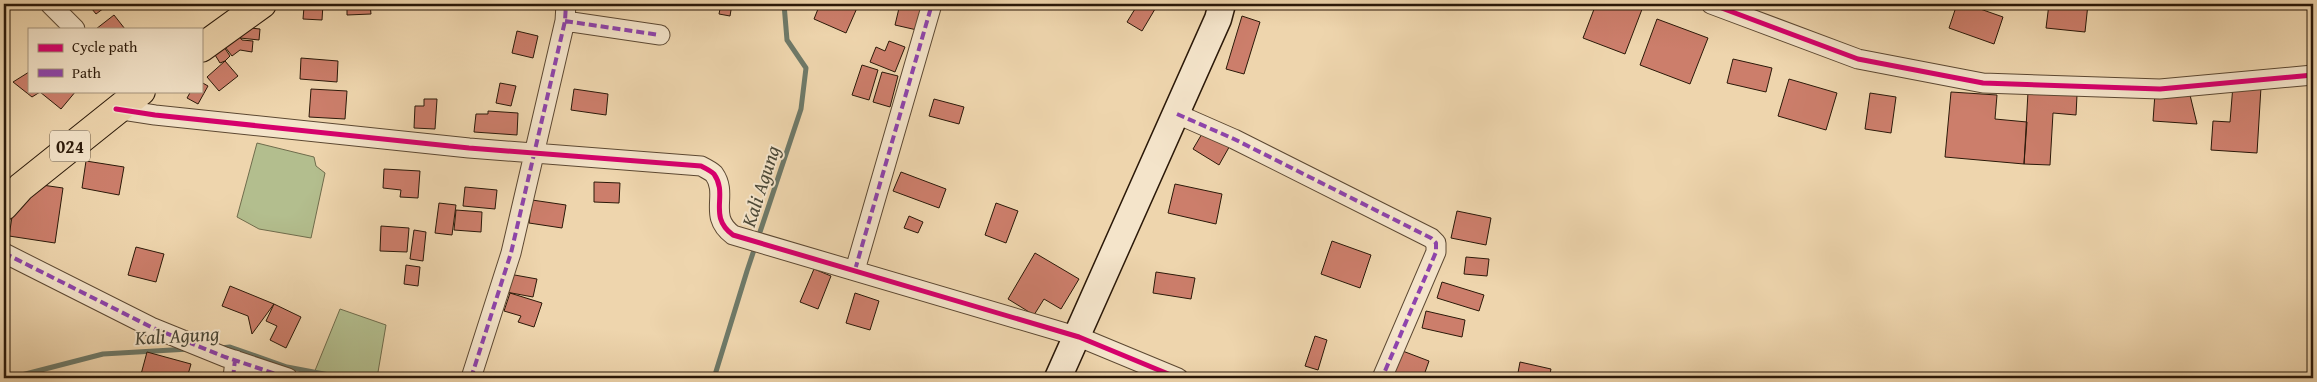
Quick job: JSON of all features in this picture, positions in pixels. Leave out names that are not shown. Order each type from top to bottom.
[{"type":"main road","points":[[202,47],[262,4]]},
{"type":"main road","name":"024","points":[[4,206],[21,187],[132,96]]},
{"type":"street","points":[[50,4],[73,28]]},
{"type":"street","points":[[855,270],[932,4]]},
{"type":"street","points":[[1058,378],[1177,114],[1218,19],[1222,4]]},
{"type":"street","points":[[1711,4],[1858,59],[1983,83],[2160,89],[2313,75]]},
{"type":"street","points":[[471,378],[511,253],[536,152],[565,12],[660,35]]},
{"type":"street","points":[[132,96],[155,115],[469,148],[701,166],[714,173],[719,186],[720,221],[723,228],[733,235],[1078,337],[1178,378]]},
{"type":"street","points":[[1177,114],[1234,140],[1431,238],[1436,243],[1436,252],[1382,378]]},
{"type":"street","points":[[4,253],[151,327],[186,341],[231,365],[288,378]]},
{"type":"green space","points":[[257,143],[314,157],[316,166],[325,173],[311,238],[259,229],[237,217]]},
{"type":"green space","points":[[340,309],[386,325],[377,378],[312,378]]},
{"type":"building","points":[[88,4],[107,4],[108,5],[96,14]]},
{"type":"building","points":[[293,4],[323,4],[322,20],[303,19],[304,7],[293,7]]},
{"type":"building","points":[[347,4],[370,4],[371,14],[347,15]]},
{"type":"building","points":[[721,4],[732,4],[730,16],[719,14]]},
{"type":"building","points":[[820,4],[848,4],[857,8],[846,33],[814,19]]},
{"type":"building","points":[[900,4],[923,4],[917,30],[895,25]]},
{"type":"building","points":[[1138,4],[1158,4],[1142,31],[1127,22]]},
{"type":"building","points":[[1596,4],[1644,4],[1625,54],[1583,38]]},
{"type":"building","points":[[1957,4],[1966,4],[2003,17],[1994,44],[1949,28]]},
{"type":"building","points":[[2049,4],[2088,4],[2085,32],[2046,28]]},
{"type":"building","points":[[114,15],[124,28],[97,28]]},
{"type":"building","points":[[1242,16],[1260,22],[1244,74],[1226,69]]},
{"type":"building","points":[[1657,19],[1708,38],[1690,84],[1640,65]]},
{"type":"building","points":[[241,27],[260,29],[259,40],[240,38]]},
{"type":"building","points":[[517,31],[538,36],[533,58],[512,53]]},
{"type":"building","points":[[237,33],[242,40],[253,41],[252,52],[240,50],[232,56],[222,43]]},
{"type":"building","points":[[889,41],[905,47],[895,72],[870,62],[876,47],[885,51]]},
{"type":"building","points":[[222,44],[230,56],[220,63],[212,50]]},
{"type":"building","points":[[301,58],[338,61],[337,82],[300,79]]},
{"type":"building","points":[[1733,59],[1772,68],[1766,92],[1727,83]]},
{"type":"building","points":[[225,61],[238,76],[219,91],[207,77]]},
{"type":"building","points":[[862,65],[878,70],[869,100],[852,95]]},
{"type":"building","points":[[882,72],[898,76],[890,107],[873,102]]},
{"type":"building","points":[[28,73],[28,92],[40,92],[32,97],[13,82]]},
{"type":"building","points":[[1789,79],[1837,93],[1826,130],[1778,116]]},
{"type":"building","points":[[202,83],[208,86],[198,104],[187,98],[190,92],[202,92]]},
{"type":"building","points":[[500,83],[516,86],[511,106],[496,103]]},
{"type":"building","points":[[2233,85],[2261,87],[2257,153],[2211,150],[2213,121],[2230,122]]},
{"type":"building","points":[[311,89],[347,91],[345,119],[309,117]]},
{"type":"building","points":[[574,89],[608,94],[606,115],[571,110]]},
{"type":"building","points":[[40,92],[75,92],[61,109]]},
{"type":"building","points":[[1951,92],[1997,95],[1995,119],[2027,122],[2024,164],[1945,157]]},
{"type":"building","points":[[2028,92],[2077,95],[2076,115],[2053,113],[2050,165],[2024,164]]},
{"type":"building","points":[[1870,93],[1896,97],[1891,133],[1865,129]]},
{"type":"building","points":[[2155,93],[2190,95],[2197,124],[2153,121]]},
{"type":"building","points":[[2313,95],[2313,143],[2310,142]]},
{"type":"building","points":[[424,99],[437,99],[435,129],[414,128],[415,106],[424,106]]},
{"type":"building","points":[[934,99],[964,107],[959,124],[929,116]]},
{"type":"building","points":[[488,111],[518,113],[517,135],[474,132],[476,114],[488,114]]},
{"type":"building","points":[[1206,127],[1232,142],[1219,165],[1193,149]]},
{"type":"building","points":[[86,161],[124,167],[119,195],[82,188]]},
{"type":"building","points":[[384,169],[420,171],[418,198],[400,197],[401,190],[383,188]]},
{"type":"building","points":[[901,172],[946,189],[939,208],[893,191]]},
{"type":"building","points":[[594,182],[620,183],[619,203],[594,202]]},
{"type":"building","points":[[1175,184],[1222,194],[1216,224],[1168,213]]},
{"type":"building","points":[[42,185],[63,188],[55,243],[9,236],[12,217],[18,204]]},
{"type":"building","points":[[465,187],[497,190],[495,209],[463,206]]},
{"type":"building","points":[[532,200],[566,205],[562,228],[529,223]]},
{"type":"building","points":[[439,203],[456,205],[452,235],[435,233]]},
{"type":"building","points":[[996,203],[1018,211],[1006,243],[985,235]]},
{"type":"building","points":[[456,210],[482,212],[481,232],[454,230]]},
{"type":"building","points":[[1457,211],[1491,218],[1486,245],[1451,238]]},
{"type":"building","points":[[909,216],[923,222],[918,233],[904,228]]},
{"type":"building","points":[[381,226],[409,228],[407,252],[380,251]]},
{"type":"building","points":[[414,230],[426,232],[423,261],[410,259]]},
{"type":"building","points":[[1332,241],[1371,255],[1360,288],[1321,274]]},
{"type":"building","points":[[136,247],[164,254],[156,282],[128,275]]},
{"type":"building","points":[[1035,253],[1079,279],[1061,309],[1044,299],[1034,315],[1008,299]]},
{"type":"building","points":[[1466,257],[1489,259],[1487,276],[1464,274]]},
{"type":"building","points":[[406,265],[420,267],[418,286],[404,284]]},
{"type":"building","points":[[814,269],[831,276],[818,309],[800,302]]},
{"type":"building","points":[[1156,272],[1195,278],[1191,299],[1153,293]]},
{"type":"building","points":[[509,274],[537,279],[533,297],[506,292]]},
{"type":"building","points":[[1442,282],[1484,295],[1479,311],[1437,298]]},
{"type":"building","points":[[230,286],[274,304],[252,334],[248,316],[222,306]]},
{"type":"building","points":[[510,293],[542,303],[534,327],[518,322],[521,316],[504,311]]},
{"type":"building","points":[[855,293],[879,301],[870,330],[846,323]]},
{"type":"building","points":[[274,304],[301,317],[286,348],[270,340],[277,326],[266,321]]},
{"type":"building","points":[[1426,311],[1465,320],[1462,337],[1422,328]]},
{"type":"building","points":[[1315,336],[1327,340],[1318,370],[1305,366]]},
{"type":"building","points":[[1400,350],[1429,361],[1423,378],[1390,378]]},
{"type":"building","points":[[147,352],[191,364],[187,378],[140,378]]},
{"type":"building","points":[[1520,362],[1551,369],[1549,378],[1517,378]]},
{"type":"waterway","name":"Kali Agung","points":[[714,378],[747,271],[801,109],[806,68],[787,40],[784,4]]},
{"type":"waterway","name":"Kali Agung","points":[[220,348],[230,347],[287,367],[345,378]]},
{"type":"waterway","name":"Kali Agung","points":[[10,378],[103,354],[189,349]]},
{"type":"marked path","points":[[471,378],[511,253],[565,21],[566,4]]},
{"type":"marked path","points":[[855,270],[932,4]]},
{"type":"marked path","points":[[565,21],[660,35]]},
{"type":"marked path","points":[[1177,114],[1234,139],[1431,238],[1436,243],[1436,252],[1382,378]]},
{"type":"marked path","points":[[4,253],[151,327],[225,357],[288,378]]},
{"type":"marked path","points":[[233,378],[235,360]]},
{"type":"cycle path","points":[[1711,4],[1858,59],[1983,83],[2160,89],[2313,75]]},
{"type":"cycle path","points":[[116,109],[155,115],[469,148],[701,166],[714,174],[718,182],[721,220],[725,228],[733,235],[1079,337],[1178,378]]}]
